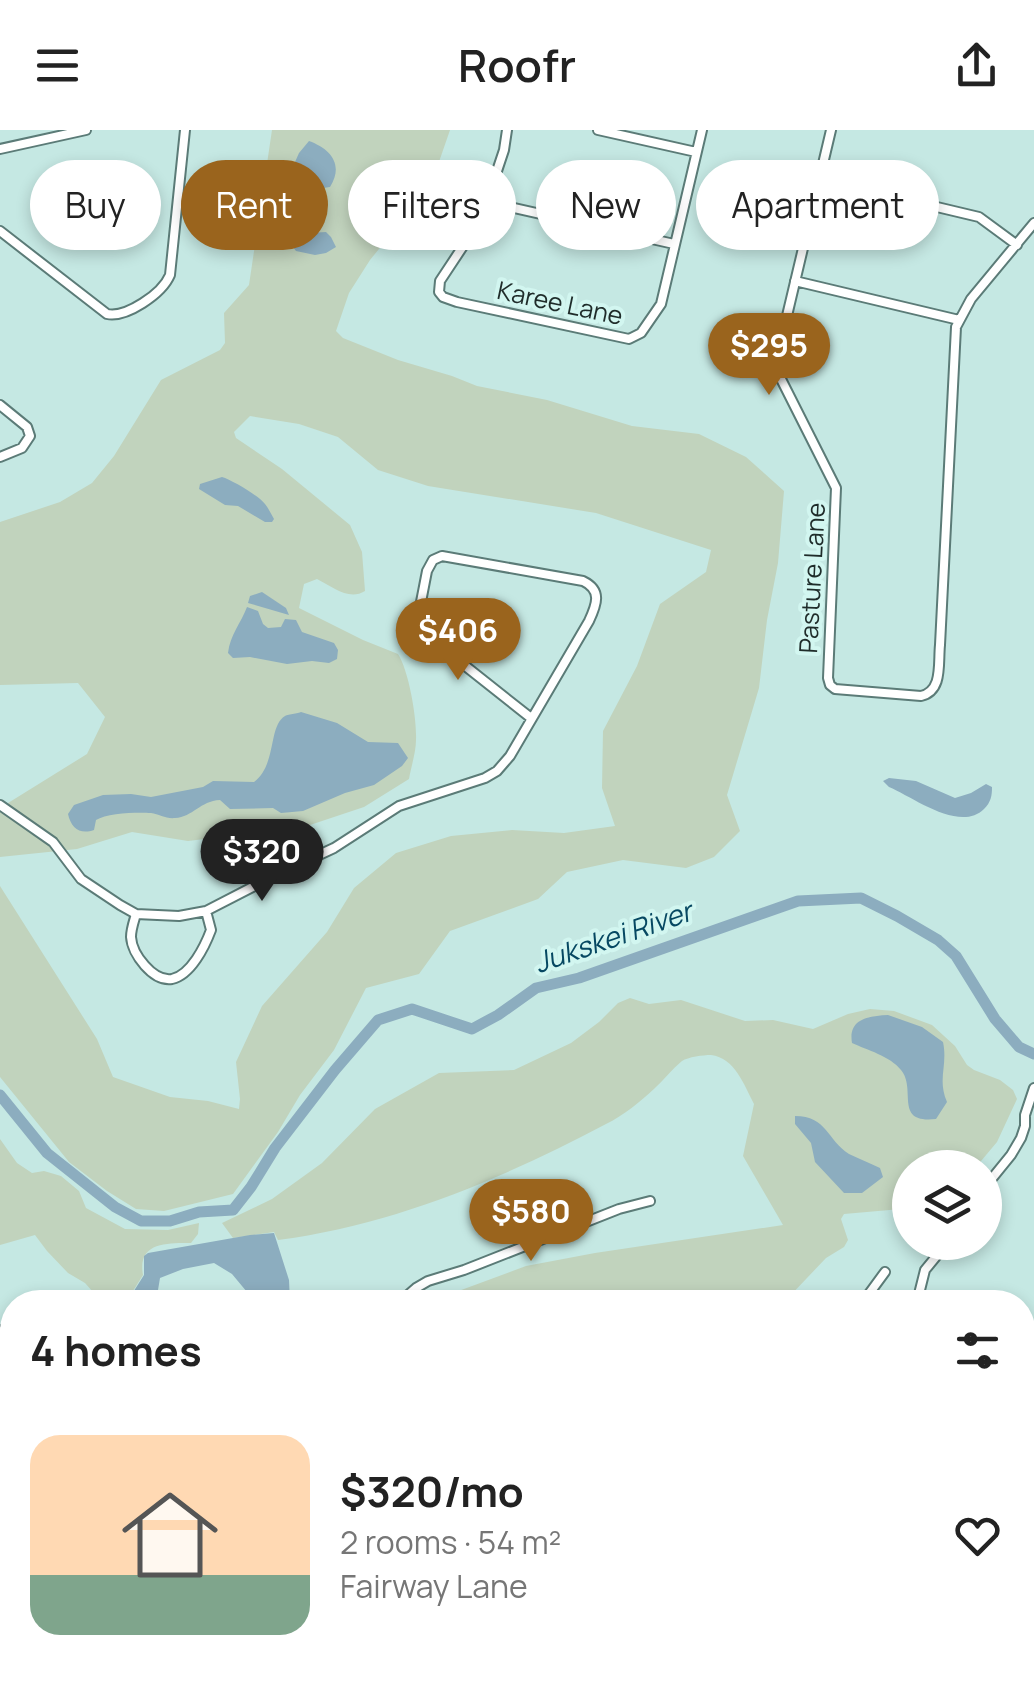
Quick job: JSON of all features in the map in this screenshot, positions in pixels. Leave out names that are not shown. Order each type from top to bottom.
[{"type":"street","points":[[0,149],[86,130]]},
{"type":"street","points":[[0,231],[106,314],[114,316],[133,307],[163,288],[170,275],[185,130]]},
{"type":"street","name":"Karee Lane","points":[[501,160],[507,130]]},
{"type":"street","points":[[598,130],[696,152]]},
{"type":"street","name":"Karee Lane","points":[[676,236],[702,130]]},
{"type":"street","name":"Pasture Lane","points":[[824,160],[831,130]]},
{"type":"street","points":[[939,208],[979,217],[1017,245]]},
{"type":"street","name":"Pasture Lane","points":[[802,250],[777,363],[781,379],[836,488],[828,682],[835,689],[921,696],[929,694],[937,684],[959,320],[971,299],[1034,223]]},
{"type":"street","name":"Karee Lane","points":[[461,250],[438,284],[439,292],[447,299],[629,339],[641,333],[659,309],[673,250]]},
{"type":"street","points":[[795,280],[959,320]]},
{"type":"street","points":[[0,406],[27,427],[30,436],[22,448],[0,457]]},
{"type":"street","points":[[0,805],[53,842],[81,880],[120,906],[136,914],[179,916],[206,911],[340,846],[399,806],[492,774],[510,756],[597,600],[588,583],[446,556],[436,558],[427,572],[420,607],[423,630],[530,718]]},
{"type":"street","points":[[136,914],[133,944],[150,970],[167,979],[184,972],[206,943],[212,930],[206,911]]},
{"type":"street","points":[[1002,1166],[1021,1138],[1034,1088]]},
{"type":"street","points":[[414,1290],[428,1281],[618,1209],[650,1201]]},
{"type":"street","points":[[920,1290],[925,1270],[933,1260]]},
{"type":"street","points":[[872,1290],[886,1272]]},
{"type":"green space","points":[[272,130],[450,130],[440,160],[348,160],[348,250],[378,250],[349,293],[336,331],[343,338],[398,360],[477,386],[547,400],[632,426],[699,434],[746,457],[784,491],[778,563],[759,688],[727,795],[740,831],[714,857],[686,868],[623,860],[567,872],[538,899],[450,931],[419,974],[366,988],[334,1050],[233,1194],[164,1211],[136,1209],[69,1162],[0,1077],[0,886],[97,1039],[113,1077],[170,1097],[239,1109],[236,1062],[262,1006],[327,932],[354,888],[396,853],[451,836],[512,830],[564,833],[615,826],[602,788],[603,731],[637,666],[660,604],[706,572],[711,550],[596,513],[428,486],[378,470],[338,437],[299,424],[250,416],[234,432],[236,438],[282,469],[350,525],[362,552],[365,591],[347,594],[317,579],[304,584],[299,608],[398,654],[409,683],[415,720],[416,745],[409,779],[364,807],[304,827],[188,841],[132,832],[77,849],[0,857],[0,808],[87,754],[105,717],[78,683],[0,685],[0,522],[60,502],[92,483],[114,456],[161,380],[220,350],[225,343],[224,313],[249,285],[254,250],[328,250],[328,160],[268,160]]},
{"type":"green space","points":[[630,998],[649,1004],[681,1000],[745,1021],[773,1020],[813,1029],[870,1009],[894,1011],[932,1025],[955,1046],[967,1065],[1000,1080],[1013,1090],[1017,1099],[990,1150],[892,1150],[892,1210],[844,1214],[841,1219],[848,1240],[844,1247],[826,1258],[796,1290],[461,1290],[526,1266],[783,1225],[743,1156],[754,1104],[733,1067],[711,1055],[682,1061],[650,1093],[612,1121],[447,1197],[364,1223],[278,1240],[274,1232],[233,1238],[222,1223],[272,1199],[322,1163],[375,1109],[439,1073],[514,1070],[571,1043],[618,1003]]},
{"type":"green space","points":[[0,1139],[17,1163],[32,1173],[44,1171],[61,1176],[79,1191],[86,1208],[125,1229],[168,1230],[199,1223],[198,1234],[191,1243],[164,1244],[149,1250],[142,1264],[143,1275],[134,1290],[91,1290],[68,1273],[35,1235],[0,1245]]},
{"type":"water","points":[[309,141],[329,153],[336,172],[330,187],[328,160],[296,160]]},
{"type":"water","points":[[328,234],[336,247],[315,255],[296,251],[328,250]]},
{"type":"water","points":[[222,477],[262,501],[274,519],[272,522],[238,506],[225,505],[199,489],[200,484]]},
{"type":"water","points":[[262,592],[286,608],[289,615],[248,603],[250,596]]},
{"type":"water","points":[[247,607],[258,611],[268,628],[281,627],[285,619],[296,620],[302,632],[334,643],[337,659],[329,663],[287,664],[233,658],[229,647]]},
{"type":"water","points":[[301,712],[337,723],[368,742],[398,743],[408,758],[374,785],[303,811],[230,809],[220,800],[175,818],[151,813],[115,814],[96,820],[94,830],[84,832],[71,823],[68,814],[74,805],[103,795],[151,797],[203,787],[213,781],[254,782],[266,766],[280,721]]},
{"type":"water","points":[[883,781],[916,781],[955,798],[986,784],[992,787],[991,796],[974,815],[950,815],[889,787]]},
{"type":"water","points":[[888,1015],[922,1027],[943,1042],[947,1102],[936,1119],[923,1119],[910,1111],[905,1078],[896,1065],[852,1043],[856,1024]]},
{"type":"water","points":[[795,1116],[820,1124],[849,1154],[880,1168],[883,1177],[862,1193],[844,1193],[815,1162],[811,1143],[795,1124]]},
{"type":"water","points":[[274,1233],[289,1290],[245,1290],[232,1274],[214,1263],[160,1278],[158,1290],[135,1290],[144,1275],[144,1256],[148,1253]]},
{"type":"waterway","name":"Jukskei River","points":[[0,1095],[47,1153],[115,1207],[141,1221],[170,1221],[199,1212],[233,1210],[275,1148],[378,1020],[412,1009],[472,1029],[536,988],[579,978],[798,901],[861,898],[938,940],[956,956],[995,1019],[1019,1047],[1034,1054]]}]
